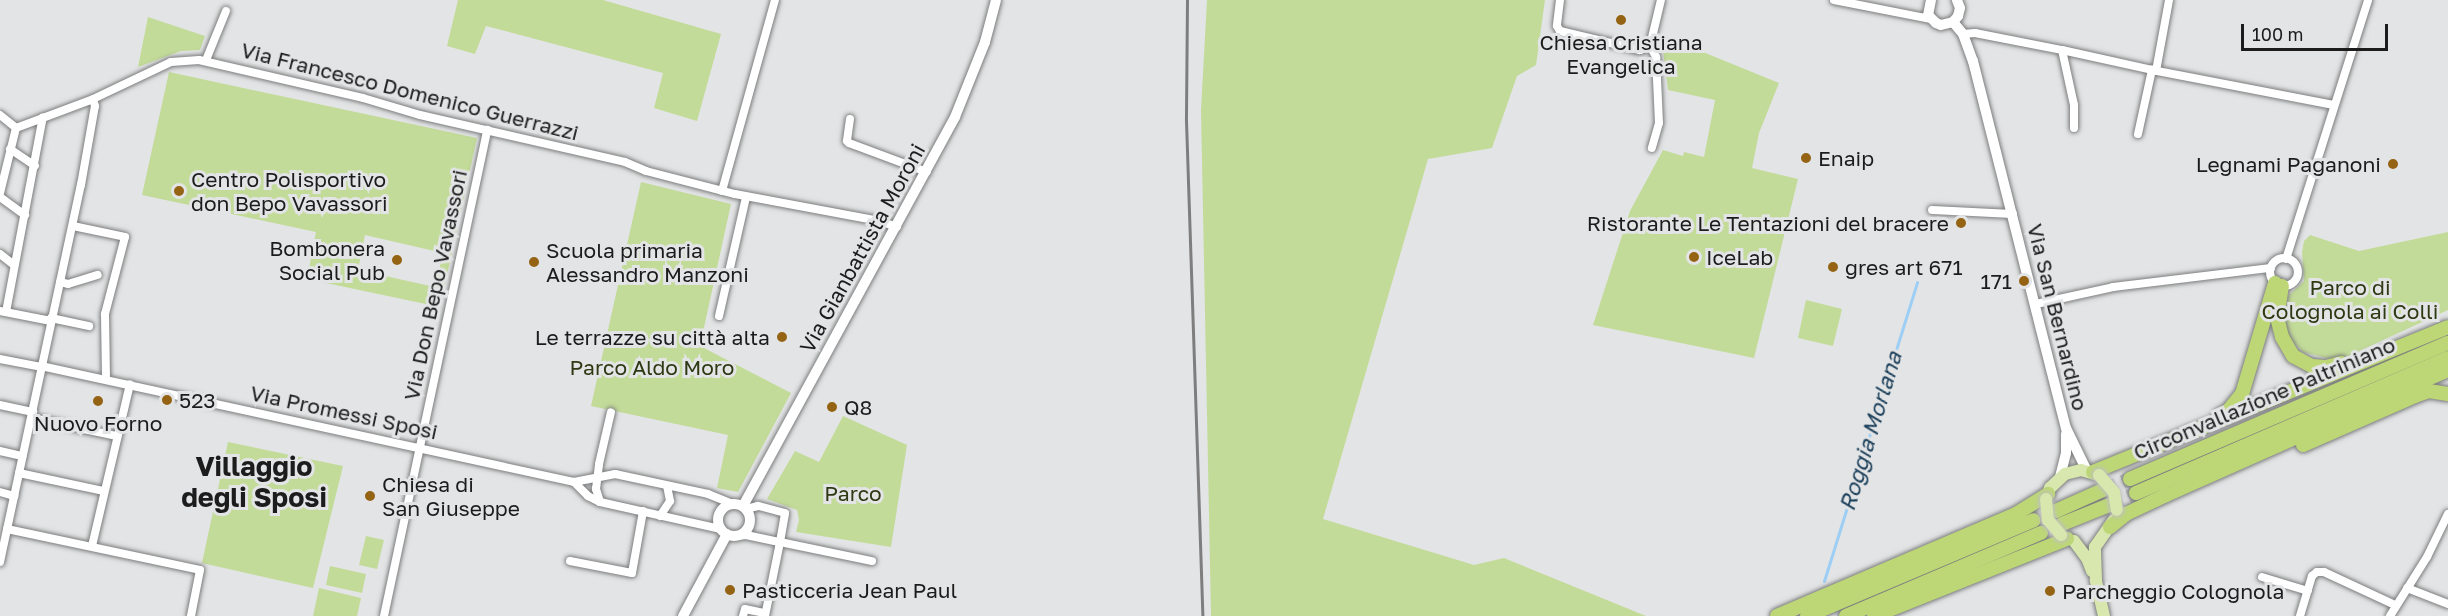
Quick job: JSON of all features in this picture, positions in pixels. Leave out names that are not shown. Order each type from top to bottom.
[{"type":"highway","points":[[2279,285],[2277,317],[2282,337],[2293,356],[2312,366],[2326,367],[2344,362],[2421,330],[2448,326]]},
{"type":"highway","points":[[2175,439],[2228,411],[2242,394],[2279,285]]},
{"type":"highway","points":[[2093,473],[2448,326]]},
{"type":"highway","name":"Circonvallazione Paltriniano","points":[[2130,478],[2448,343]]},
{"type":"highway","name":"Circonvallazione Paltriniano","points":[[2136,493],[2448,358]]},
{"type":"highway","points":[[2106,531],[2134,510],[2448,370]]},
{"type":"highway","points":[[2281,445],[2297,448],[2429,391],[2448,394]]},
{"type":"highway","points":[[2339,430],[2358,410]]},
{"type":"highway","points":[[2056,511],[2103,490]]},
{"type":"highway","points":[[1777,616],[2016,514],[2047,497]]},
{"type":"highway","points":[[1874,616],[2066,535],[2084,515],[2113,507]]},
{"type":"highway","points":[[1808,616],[2034,520]]},
{"type":"highway","points":[[1846,616],[2041,534]]},
{"type":"main road","name":"Via Gianbattista Moroni","points":[[740,506],[897,227],[922,170],[955,117],[976,67],[996,0]]},
{"type":"main road","points":[[1931,0],[1928,9],[1931,19],[1941,25],[1953,22],[1959,12],[1957,0]]},
{"type":"main road","name":"Via San Bernardino","points":[[1953,22],[1964,34],[1973,62],[2066,428],[2066,453],[2060,477],[2047,497]]},
{"type":"main road","name":"Via San Bernardino","points":[[2066,428],[2093,473],[2114,492],[2113,507]]},
{"type":"main road","points":[[2060,477],[2070,472],[2093,473]]},
{"type":"main road","points":[[2047,497],[2048,520],[2066,535],[2087,558],[2096,580],[2104,616]]},
{"type":"main road","name":"Via Gianbattista Moroni","points":[[726,506],[740,506],[750,516],[749,525],[744,532],[728,533],[718,516],[726,506]]},
{"type":"main road","points":[[2096,580],[2095,547],[2106,531],[2113,507]]},
{"type":"main road","points":[[2066,535],[2091,540],[2106,531]]},
{"type":"main road","name":"Via Gianbattista Moroni","points":[[683,616],[728,533]]},
{"type":"street","points":[[722,191],[775,0]]},
{"type":"street","points":[[1560,0],[1557,28],[1560,31],[1640,50],[1650,46]]},
{"type":"street","points":[[1652,148],[1659,123],[1656,57],[1650,46],[1661,0]]},
{"type":"street","points":[[1834,0],[1931,19]]},
{"type":"street","points":[[2138,134],[2169,0]]},
{"type":"street","points":[[2286,259],[2368,0]]},
{"type":"street","points":[[206,60],[226,11]]},
{"type":"street","points":[[1964,34],[1975,33],[2334,105]]},
{"type":"street","points":[[2062,50],[2074,105],[2074,128]]},
{"type":"street","name":"Via Francesco Domenico Guerrazzi","points":[[16,128],[93,99],[171,62],[206,60],[625,162],[646,171],[746,197],[879,221],[897,227]]},
{"type":"street","points":[[0,562],[73,226],[95,106],[93,99]]},
{"type":"street","points":[[0,115],[16,128],[0,195],[24,215]]},
{"type":"street","points":[[43,117],[35,166],[3,312],[89,326]]},
{"type":"street","name":"Via Gianbattista Moroni","points":[[850,119],[847,141],[849,143],[922,170]]},
{"type":"street","name":"Via Don Bepo Vavassori","points":[[384,616],[487,130]]},
{"type":"street","points":[[10,149],[35,166]]},
{"type":"street","points":[[719,316],[746,197]]},
{"type":"street","name":"Via San Bernardino","points":[[1932,210],[2013,214]]},
{"type":"street","points":[[73,226],[125,237],[105,314],[106,379]]},
{"type":"street","points":[[0,254],[14,265]]},
{"type":"street","points":[[2036,304],[2080,294],[2176,279],[2271,268],[2279,260],[2286,259],[2294,264],[2297,277],[2291,284],[2279,285],[2271,276],[2271,268]]},
{"type":"street","points":[[60,282],[68,284],[98,275]]},
{"type":"street","name":"Via Promessi Sposi","points":[[0,358],[106,379],[574,482],[598,475],[615,474],[708,494],[740,506],[758,506],[786,513],[780,542]]},
{"type":"street","points":[[92,546],[129,384]]},
{"type":"street","points":[[0,405],[117,436]]},
{"type":"street","points":[[600,502],[596,489],[611,412]]},
{"type":"street","points":[[0,451],[22,456]]},
{"type":"street","points":[[19,473],[104,491]]},
{"type":"street","name":"Via Promessi Sposi","points":[[574,482],[588,496],[600,502],[728,533],[872,561]]},
{"type":"street","points":[[660,516],[670,501],[667,486]]},
{"type":"street","points":[[0,492],[14,496]]},
{"type":"street","points":[[570,561],[632,573],[643,512]]},
{"type":"street","points":[[2390,616],[2427,557],[2448,514]]},
{"type":"street","points":[[7,529],[200,570],[191,616]]},
{"type":"street","points":[[764,616],[780,542]]},
{"type":"street","points":[[2300,616],[2312,576],[2317,572],[2324,572],[2395,605]]},
{"type":"street","points":[[2262,577],[2308,591]]},
{"type":"street","points":[[2407,588],[2448,604]]},
{"type":"street","points":[[743,616],[745,609],[764,613],[764,616]]},
{"type":"green space","points":[[458,0],[603,0],[721,34],[697,121],[654,108],[663,73],[486,26],[475,54],[447,46]]},
{"type":"green space","points":[[1207,0],[1545,0],[1536,65],[1517,76],[1492,148],[1428,159],[1323,519],[1474,565],[1504,558],[1646,616],[1211,616],[1201,110]]},
{"type":"green space","points":[[148,17],[205,36],[200,50],[181,51],[138,67]]},
{"type":"green space","points":[[1661,35],[1779,83],[1759,133],[1752,168],[1798,179],[1754,358],[1593,325],[1630,211],[1663,150],[1683,156],[1684,152],[1704,157],[1715,100],[1668,90]]},
{"type":"green space","points":[[169,72],[477,138],[440,307],[307,279],[316,232],[142,195]],"holes":[[[365,235],[443,253],[435,287],[358,270]]]},
{"type":"green space","name":"Parco Aldo Moro","points":[[641,182],[731,204],[700,346],[791,393],[738,492],[717,488],[728,435],[591,406]]},
{"type":"green space","name":"Parco di Colognola ai Colli","points":[[2448,232],[2448,310],[2338,361],[2303,352],[2290,339],[2285,326],[2288,296],[2304,281],[2302,252],[2304,241],[2310,235],[2359,251]]},
{"type":"green space","points":[[1806,300],[1842,309],[1833,346],[1798,338]]},
{"type":"green space","name":"Parco","points":[[843,416],[907,445],[891,547],[796,532],[799,520],[797,510],[767,499],[795,451],[819,462]]},
{"type":"green space","points":[[228,442],[343,466],[313,588],[202,563]]},
{"type":"green space","points":[[366,536],[384,540],[377,569],[359,565]]},
{"type":"green space","points":[[330,566],[366,574],[362,593],[326,585]]},
{"type":"green space","points":[[319,588],[361,598],[357,616],[313,616]]},
{"type":"waterway","name":"Roggia Morlana","points":[[1824,581],[1917,282]]},
{"type":"tunnel","points":[[2103,490],[2130,479]]},
{"type":"tunnel","points":[[2109,505],[2136,493]]},
{"type":"railway","points":[[1187,0],[1186,121],[1202,616]]},
{"type":"place","name":"Chiesa Cristiana Evangelica","points":[[1621,20]]},
{"type":"place","name":"Enaip","points":[[1806,158]]},
{"type":"place","name":"Legnami Paganoni","points":[[2393,164]]},
{"type":"place","name":"Centro Polisportivo don Bepo Vavassori","points":[[179,191]]},
{"type":"place","name":"Ristorante Le Tentazioni del bracere","points":[[1961,223]]},
{"type":"place","name":"IceLab","points":[[1694,257]]},
{"type":"place","name":"Bombonera Social Pub","points":[[397,260]]},
{"type":"place","name":"Scuola primaria Alessandro Manzoni","points":[[534,262]]},
{"type":"place","name":"gres art 671","points":[[1833,267]]},
{"type":"place","name":"171","points":[[2024,281]]},
{"type":"place","name":"Le terrazze su città alta","points":[[782,337]]},
{"type":"place","name":"523","points":[[167,400]]},
{"type":"place","name":"Nuovo Forno","points":[[98,401]]},
{"type":"place","name":"Q8","points":[[832,407]]},
{"type":"place","name":"Chiesa di San Giuseppe","points":[[370,496]]},
{"type":"place","name":"Pasticceria Jean Paul","points":[[730,590]]},
{"type":"place","name":"Parcheggio Colognola","points":[[2050,591]]},
{"type":"district","name":"Villaggio degli Sposi","points":[[254,482]]}]
